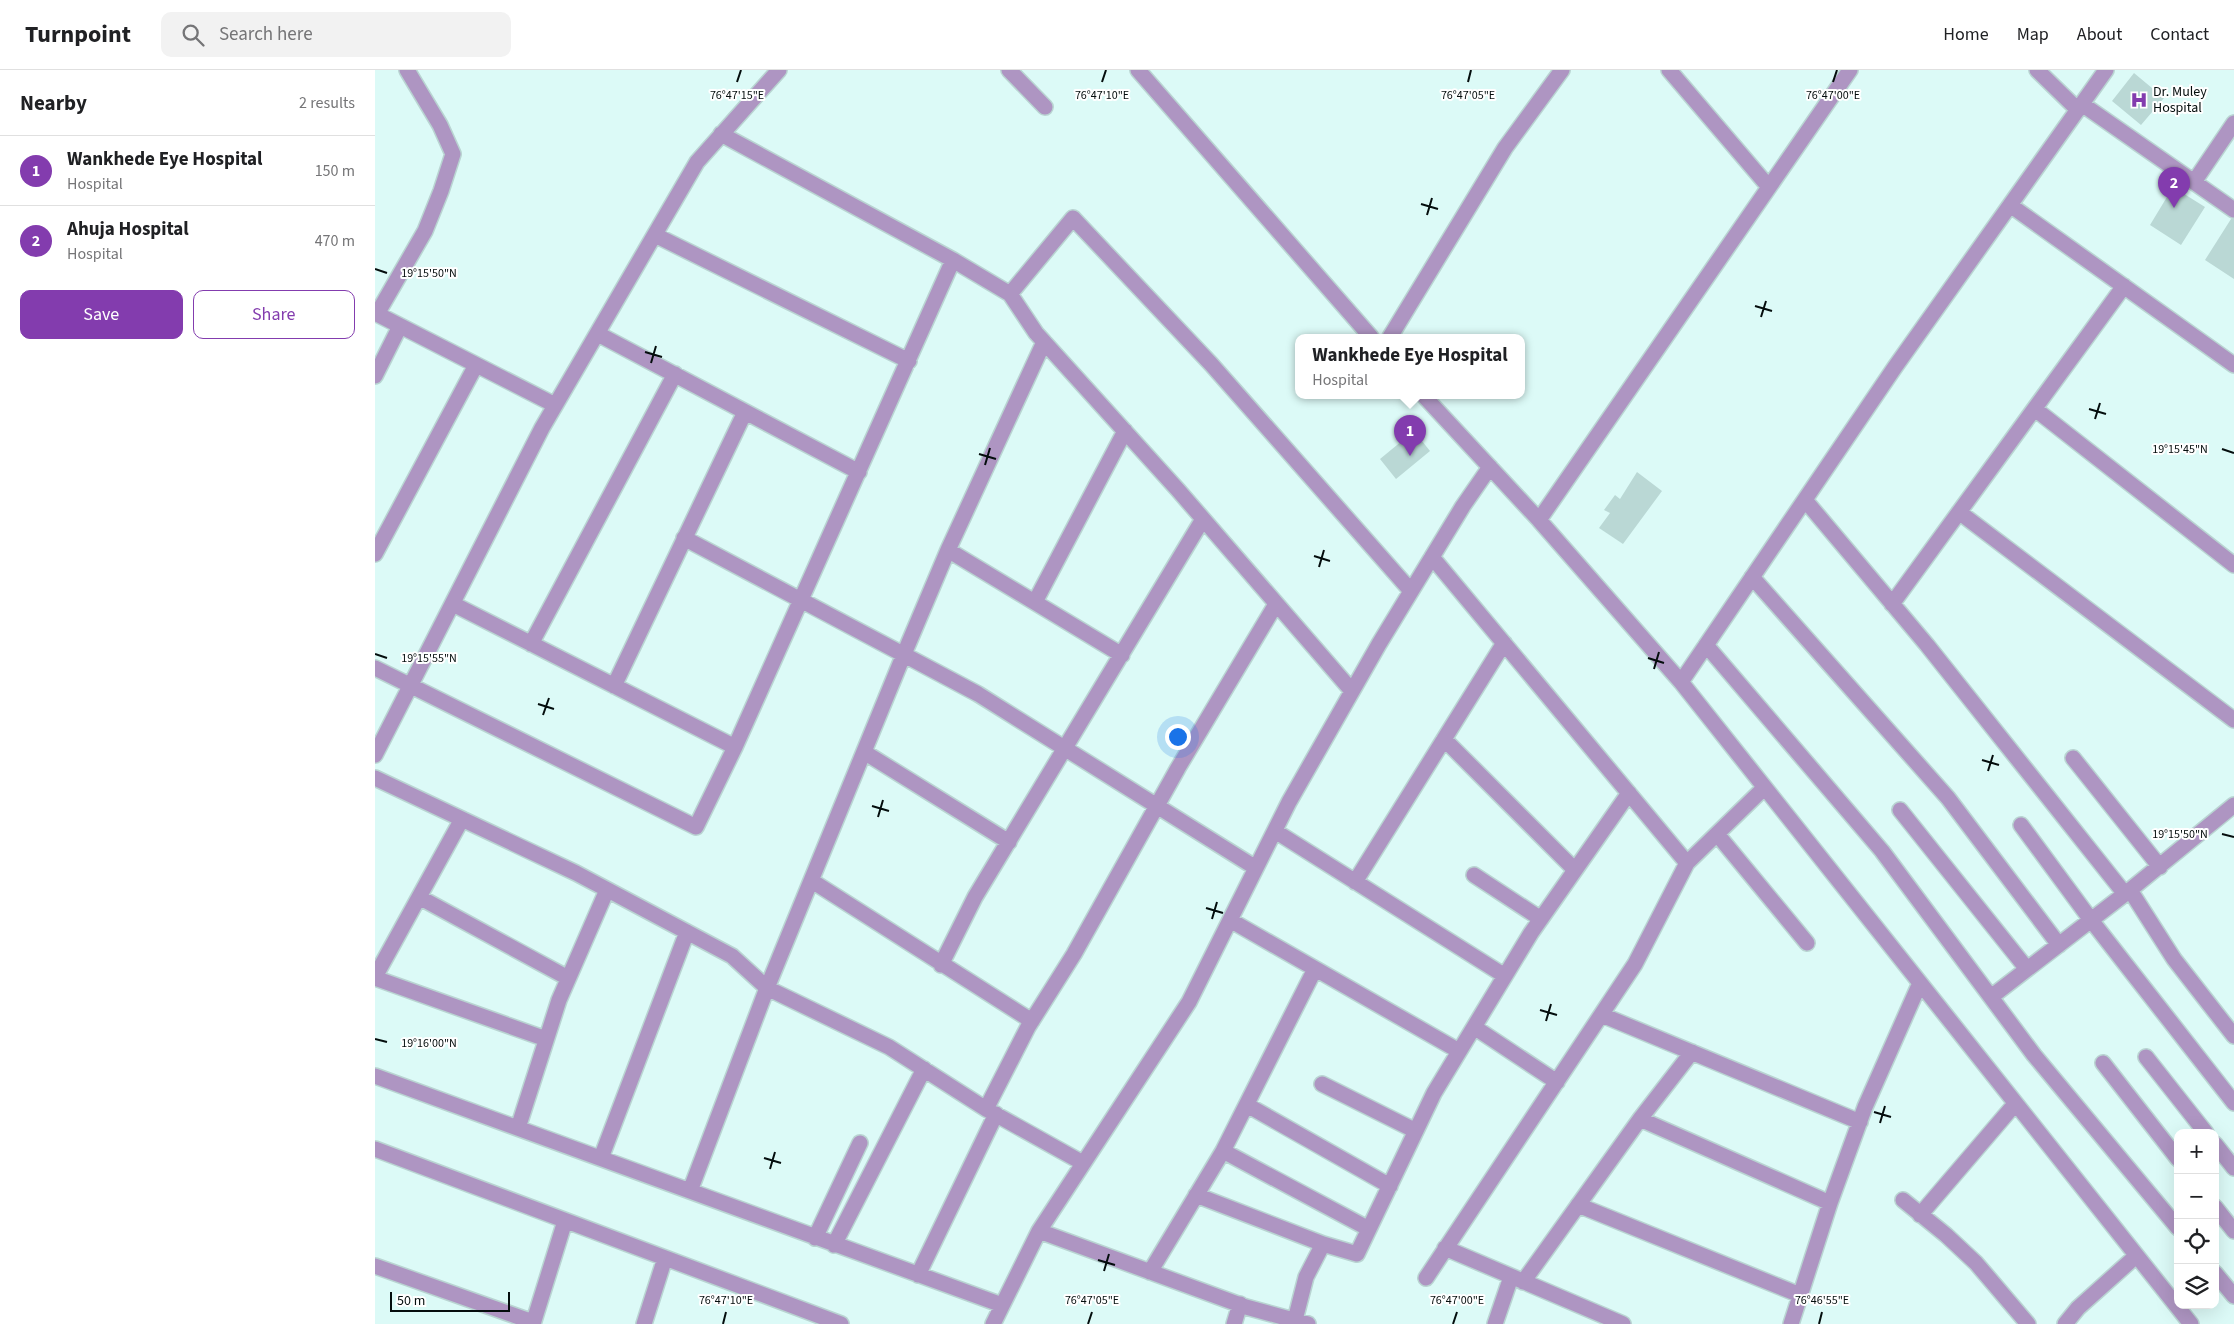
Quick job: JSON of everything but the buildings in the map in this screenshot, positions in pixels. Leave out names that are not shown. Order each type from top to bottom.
[{"type":"street","points":[[407,70],[440,125],[453,154],[425,231],[376,313],[555,405]]},
{"type":"street","points":[[375,755],[555,405],[697,162],[779,70]]},
{"type":"street","points":[[1009,70],[1045,106]]},
{"type":"street","points":[[1139,70],[1368,334]]},
{"type":"street","points":[[1392,334],[1505,148],[1561,70]]},
{"type":"street","points":[[1669,70],[1768,186]]},
{"type":"street","points":[[1539,520],[1768,186],[1850,70]]},
{"type":"street","points":[[2037,70],[2080,107],[2234,210]]},
{"type":"street","points":[[1681,682],[1895,367],[2106,70]]},
{"type":"street","points":[[2194,182],[2234,123]]},
{"type":"street","points":[[721,134],[953,260],[1010,294],[1044,342],[1203,519],[1352,691]]},
{"type":"street","points":[[2010,205],[2234,365]]},
{"type":"street","points":[[1010,294],[1073,218],[1211,364],[1411,591]]},
{"type":"street","points":[[655,236],[909,361]]},
{"type":"street","points":[[375,668],[696,827],[735,746],[953,260]]},
{"type":"street","points":[[1892,604],[2124,286]]},
{"type":"street","points":[[375,376],[401,326]]},
{"type":"street","points":[[598,334],[859,472]]},
{"type":"street","points":[[689,1191],[767,988],[904,654],[948,550],[1044,342]]},
{"type":"street","points":[[375,554],[476,365]]},
{"type":"street","points":[[531,644],[675,374]]},
{"type":"street","points":[[1427,399],[1539,520],[1681,682],[2191,1324]]},
{"type":"street","points":[[2035,409],[2234,565]]},
{"type":"street","points":[[614,686],[745,412]]},
{"type":"street","points":[[1035,602],[1125,431]]},
{"type":"street","points":[[993,1324],[1039,1232],[1189,1002],[1275,831],[1352,691],[1411,591],[1490,467]]},
{"type":"street","points":[[1805,500],[2128,892],[2174,960],[2234,1036]]},
{"type":"street","points":[[1959,512],[2234,720]]},
{"type":"street","points":[[941,965],[975,897],[1203,519]]},
{"type":"street","points":[[684,538],[979,694],[1256,868]]},
{"type":"street","points":[[948,550],[1122,655]]},
{"type":"street","points":[[1432,557],[1687,863]]},
{"type":"street","points":[[1752,577],[1948,798],[2059,945]]},
{"type":"street","points":[[453,604],[735,746]]},
{"type":"street","points":[[918,1275],[1033,1021],[1276,604]]},
{"type":"street","points":[[1355,882],[1504,643]]},
{"type":"street","points":[[1706,645],[1882,851],[2034,1055],[2174,1223]]},
{"type":"street","points":[[1444,739],[1575,870]]},
{"type":"street","points":[[864,752],[1009,842]]},
{"type":"street","points":[[2073,758],[2160,867]]},
{"type":"street","points":[[375,778],[607,890],[732,956],[767,988],[889,1046],[991,1112],[1083,1163]]},
{"type":"street","points":[[1426,1278],[1635,964],[1687,863],[1764,788]]},
{"type":"street","points":[[1196,1195],[1323,1244],[1357,1254],[1434,1093],[1541,920],[1629,793]]},
{"type":"street","points":[[1991,997],[2160,867],[2234,805]]},
{"type":"street","points":[[1900,810],[2027,969]]},
{"type":"street","points":[[463,820],[375,977],[547,1038]]},
{"type":"street","points":[[2021,825],[2091,920],[2234,1103]]},
{"type":"street","points":[[1275,831],[1505,976]]},
{"type":"street","points":[[1717,834],[1807,942]]},
{"type":"street","points":[[1474,875],[1541,920]]},
{"type":"street","points":[[812,882],[941,965],[1033,1021]]},
{"type":"street","points":[[518,1128],[568,978],[607,890]]},
{"type":"street","points":[[419,897],[568,978]]},
{"type":"street","points":[[1230,920],[1459,1051]]},
{"type":"street","points":[[601,1158],[687,932]]},
{"type":"street","points":[[1150,1272],[1223,1151],[1315,968]]},
{"type":"street","points":[[1791,1324],[1830,1204],[1860,1122],[1920,983]]},
{"type":"street","points":[[1602,1015],[1860,1122]]},
{"type":"street","points":[[1474,1027],[1557,1082]]},
{"type":"street","points":[[1495,1324],[1517,1280],[1578,1205],[1691,1052]]},
{"type":"street","points":[[2146,1057],[2203,1129]]},
{"type":"street","points":[[2103,1062],[2174,1153]]},
{"type":"street","points":[[834,1245],[924,1069]]},
{"type":"street","points":[[375,1076],[1002,1305]]},
{"type":"street","points":[[1322,1084],[1416,1131]]},
{"type":"street","points":[[1921,1214],[2015,1104]]},
{"type":"street","points":[[1247,1105],[1390,1186]]},
{"type":"street","points":[[1640,1119],[1830,1204]]},
{"type":"street","points":[[815,1238],[859,1143]]},
{"type":"street","points":[[375,1148],[841,1324]]},
{"type":"street","points":[[2219,1149],[2234,1168]]},
{"type":"street","points":[[1223,1151],[1369,1229]]},
{"type":"street","points":[[1903,1200],[1976,1263],[2028,1324]]},
{"type":"street","points":[[1578,1205],[1800,1295]]},
{"type":"street","points":[[2219,1212],[2234,1231]]},
{"type":"street","points":[[375,1266],[533,1323],[565,1221]]},
{"type":"street","points":[[1039,1232],[1240,1304],[1302,1322],[1306,1277],[1323,1244]]},
{"type":"street","points":[[1445,1248],[1623,1324]]},
{"type":"street","points":[[2065,1324],[2078,1308],[2136,1256]]},
{"type":"street","points":[[644,1324],[665,1258]]},
{"type":"street","points":[[2219,1278],[2234,1296]]},
{"type":"street","points":[[1234,1324],[1240,1304]]},
{"type":"place","name":"Dr. Muley Hospital","points":[[2139,100]]},
{"type":"place","name":"Ahuja Hospital","points":[[2174,208]]},
{"type":"place","name":"Wankhede Eye Hospital","points":[[1410,456]]}]
